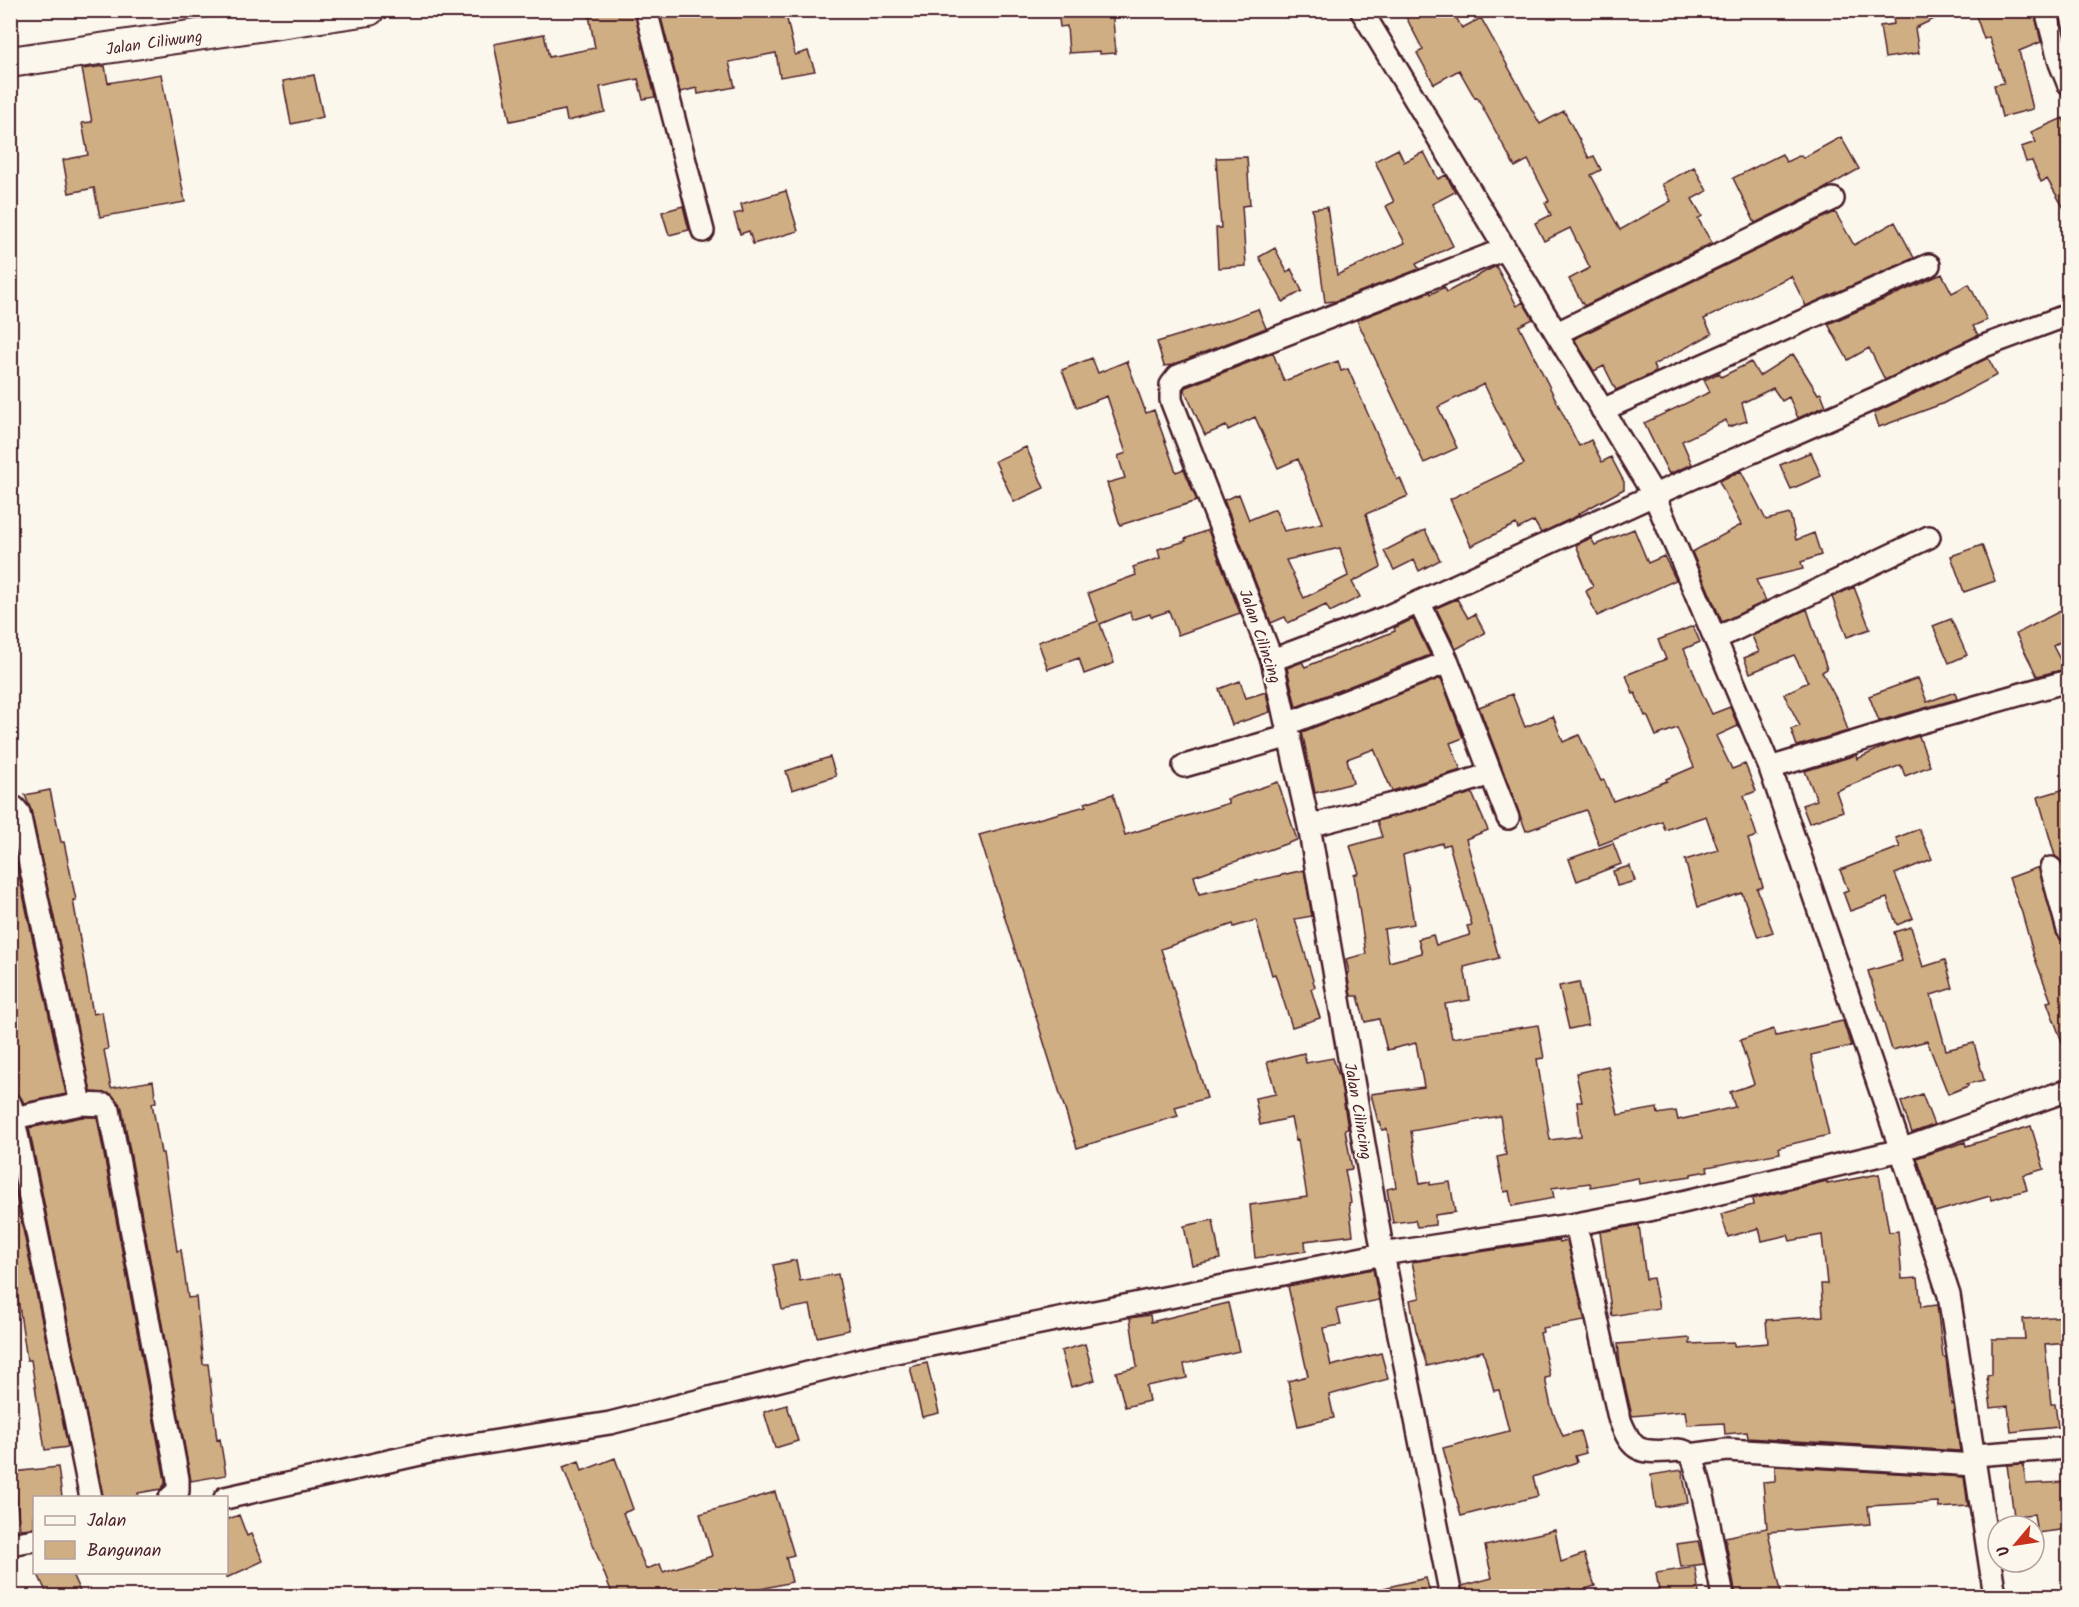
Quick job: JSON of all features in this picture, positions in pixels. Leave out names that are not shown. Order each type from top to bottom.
[{"type":"main road","name":"Jalan Ciliwung","points":[[10,62],[369,10]]},
{"type":"street","points":[[646,10],[703,231]]},
{"type":"street","points":[[1361,10],[1654,495],[1770,768],[1901,1150],[1948,1295],[1995,1596]]},
{"type":"street","points":[[2046,10],[2060,63],[2068,83]]},
{"type":"street","points":[[1557,333],[1833,199]]},
{"type":"street","name":"Jalan Cilincing","points":[[1451,1596],[1383,1254],[1309,826],[1272,660],[1171,400],[1171,385],[1178,376],[1505,249]]},
{"type":"street","points":[[1602,410],[1929,265]]},
{"type":"street","points":[[1272,660],[1384,618],[1654,495],[1878,397],[1984,346],[2068,315]]},
{"type":"street","points":[[1715,639],[1929,537]]},
{"type":"street","points":[[1419,602],[1448,662],[1508,818]]},
{"type":"street","points":[[1184,766],[1288,730],[1448,662]]},
{"type":"street","points":[[1770,768],[2068,681]]},
{"type":"street","points":[[1309,826],[1491,774]]},
{"type":"street","points":[[10,807],[15,808],[19,813],[80,1095]]},
{"type":"street","points":[[2051,868],[2068,930]]},
{"type":"street","points":[[228,1496],[429,1452],[610,1423],[871,1357],[1383,1254],[1576,1224],[1649,1210],[1901,1150],[2068,1090]]},
{"type":"street","points":[[91,1496],[12,1109],[80,1095],[105,1105],[108,1110],[178,1479],[178,1491],[171,1496]]},
{"type":"street","points":[[1576,1224],[1619,1418],[1625,1434],[1634,1446],[1645,1452],[1680,1450],[1690,1455],[1727,1450],[1975,1460],[2068,1448]]},
{"type":"street","points":[[1690,1455],[1699,1481],[1723,1596]]},
{"type":"street","points":[[10,1544],[33,1540]]},
{"type":"building","points":[[588,10],[634,10],[655,97],[643,99],[638,79],[600,87],[605,112],[567,121],[565,110],[510,121],[494,44],[544,34],[549,57],[595,48]]},
{"type":"building","points":[[659,10],[785,10],[795,55],[808,51],[815,71],[780,77],[776,53],[729,62],[735,87],[698,94],[697,88],[680,92]]},
{"type":"building","points":[[1058,10],[1112,10],[1116,53],[1100,54],[1100,51],[1069,53],[1067,26],[1060,27]]},
{"type":"building","points":[[1418,10],[1452,10],[1462,28],[1481,18],[1540,124],[1564,111],[1589,158],[1594,156],[1601,170],[1591,175],[1620,230],[1671,201],[1662,184],[1694,167],[1707,191],[1692,199],[1702,216],[1698,219],[1712,243],[1584,306],[1569,279],[1590,268],[1570,228],[1544,241],[1535,223],[1551,215],[1545,203],[1549,201],[1528,160],[1515,167],[1477,97],[1475,98],[1459,70],[1434,84],[1417,53],[1423,50],[1406,17]]},
{"type":"building","points":[[1892,10],[1953,10],[1915,28],[1919,53],[1885,58],[1880,26],[1894,24]]},
{"type":"building","points":[[1974,10],[2034,10],[2041,42],[2019,51],[2033,109],[2002,117],[1994,85],[2004,83],[1989,37],[1984,39]]},
{"type":"building","points":[[105,66],[108,83],[161,74],[185,202],[100,217],[94,188],[69,193],[63,160],[88,155],[82,123],[92,122],[82,69]]},
{"type":"building","points":[[314,75],[323,117],[291,124],[283,81]]},
{"type":"building","points":[[2063,118],[2068,131],[2068,215],[2047,179],[2041,182],[2032,161],[2026,162],[2021,147],[2036,142],[2031,132]]},
{"type":"building","points":[[1841,137],[1859,169],[1755,223],[1733,178],[1782,154],[1786,162],[1801,155],[1803,158]]},
{"type":"building","points":[[1398,149],[1404,162],[1424,152],[1438,179],[1446,175],[1455,192],[1432,204],[1453,246],[1416,264],[1419,269],[1336,301],[1325,302],[1312,209],[1327,207],[1337,275],[1405,243],[1386,206],[1394,202],[1375,161]]},
{"type":"building","points":[[1247,157],[1250,205],[1242,206],[1246,266],[1218,268],[1216,228],[1221,228],[1216,158]]},
{"type":"building","points":[[786,191],[798,231],[753,244],[749,231],[740,234],[734,214],[743,212],[741,204]]},
{"type":"building","points":[[683,206],[689,230],[669,235],[662,212]]},
{"type":"building","points":[[1835,212],[1854,245],[1895,222],[1914,258],[1806,306],[1791,276],[1704,319],[1712,334],[1653,365],[1656,372],[1616,390],[1604,366],[1594,371],[1574,339]]},
{"type":"building","points":[[1275,248],[1287,272],[1291,269],[1302,291],[1283,302],[1259,257]]},
{"type":"building","points":[[1496,266],[1517,306],[1523,302],[1533,319],[1519,326],[1579,446],[1591,440],[1602,462],[1611,457],[1624,482],[1624,489],[1579,515],[1541,533],[1534,521],[1518,529],[1516,524],[1471,546],[1450,499],[1524,464],[1484,384],[1438,407],[1457,448],[1424,463],[1357,320],[1430,292],[1431,294],[1444,287],[1447,292]]},
{"type":"building","points":[[1942,274],[1952,293],[1969,284],[1987,320],[1973,326],[1978,335],[1885,380],[1869,348],[1848,360],[1828,324]]},
{"type":"building","points":[[1258,309],[1266,328],[1172,365],[1164,366],[1157,342],[1209,327]]},
{"type":"building","points":[[1273,353],[1284,381],[1338,361],[1341,371],[1348,369],[1397,480],[1400,478],[1408,496],[1366,514],[1381,567],[1352,582],[1360,597],[1330,612],[1326,605],[1288,623],[1285,617],[1271,623],[1224,500],[1239,494],[1249,520],[1275,509],[1284,531],[1323,523],[1298,459],[1278,468],[1255,417],[1228,430],[1226,426],[1205,435],[1184,389]],"holes":[[[1340,548],[1348,576],[1304,598],[1286,560]]]},
{"type":"building","points":[[1793,354],[1818,394],[1821,393],[1826,406],[1798,418],[1789,397],[1782,401],[1773,388],[1742,403],[1747,421],[1728,427],[1726,420],[1682,441],[1692,464],[1669,474],[1644,423],[1710,392],[1704,380],[1719,373],[1721,377],[1751,362],[1759,376]]},
{"type":"building","points":[[1092,358],[1098,373],[1127,361],[1146,413],[1154,410],[1176,472],[1184,469],[1197,501],[1120,525],[1107,483],[1125,478],[1118,456],[1126,453],[1107,396],[1077,408],[1062,370]]},
{"type":"building","points":[[1988,358],[1997,375],[1942,404],[1879,427],[1874,413]]},
{"type":"building","points":[[1026,447],[1044,488],[1014,502],[995,461]]},
{"type":"building","points":[[1811,452],[1821,476],[1791,489],[1780,465]]},
{"type":"building","points":[[1741,471],[1766,520],[1790,514],[1796,540],[1814,533],[1821,555],[1801,562],[1803,569],[1756,580],[1766,601],[1722,622],[1692,552],[1741,525],[1719,481]]},
{"type":"building","points":[[1634,529],[1648,563],[1664,556],[1676,580],[1597,616],[1586,591],[1593,587],[1576,545],[1591,538],[1595,545]]},
{"type":"building","points":[[1208,530],[1240,613],[1178,635],[1169,611],[1132,620],[1130,612],[1100,624],[1114,663],[1084,674],[1079,658],[1048,669],[1038,642],[1098,621],[1088,593],[1136,575],[1133,567],[1160,558],[1158,549],[1186,541],[1185,539]]},
{"type":"building","points":[[1425,530],[1440,560],[1419,571],[1414,560],[1394,570],[1384,551]]},
{"type":"building","points":[[1982,545],[1995,581],[1964,592],[1951,556]]},
{"type":"building","points":[[1854,587],[1870,629],[1847,637],[1832,597]]},
{"type":"building","points":[[1457,599],[1468,618],[1475,614],[1485,633],[1456,649],[1436,608]]},
{"type":"building","points":[[2068,607],[2068,637],[2053,646],[2065,669],[2037,676],[2016,634]]},
{"type":"building","points":[[1807,609],[1827,669],[1822,672],[1840,706],[1848,731],[1797,746],[1791,729],[1800,726],[1784,694],[1808,682],[1794,655],[1750,673],[1744,658],[1759,652],[1752,636]]},
{"type":"building","points":[[1413,619],[1430,655],[1296,707],[1287,668],[1302,662],[1305,667],[1395,631],[1394,628]]},
{"type":"building","points":[[1951,619],[1967,655],[1949,663],[1933,626]]},
{"type":"building","points":[[1693,626],[1700,642],[1684,649],[1703,695],[1712,714],[1730,707],[1738,726],[1716,736],[1732,769],[1745,764],[1756,791],[1744,796],[1757,836],[1748,839],[1763,887],[1757,889],[1773,932],[1758,937],[1742,893],[1698,907],[1685,860],[1718,850],[1706,816],[1665,830],[1662,821],[1599,845],[1586,810],[1526,831],[1479,707],[1512,694],[1525,727],[1553,716],[1563,742],[1579,735],[1613,801],[1641,791],[1694,767],[1677,728],[1656,736],[1635,693],[1633,694],[1626,675],[1666,659],[1658,640]]},
{"type":"building","points":[[1441,678],[1463,738],[1450,743],[1461,770],[1392,791],[1374,749],[1347,759],[1353,783],[1315,793],[1302,732]]},
{"type":"building","points":[[1918,678],[1927,702],[1955,692],[1957,699],[1879,721],[1869,696]]},
{"type":"building","points":[[1240,681],[1246,698],[1266,692],[1270,712],[1232,725],[1219,689]]},
{"type":"building","points":[[1919,736],[1930,766],[1905,776],[1901,765],[1836,791],[1843,811],[1809,823],[1802,805],[1817,800],[1805,771],[1856,755],[1857,759],[1888,745]]},
{"type":"building","points":[[830,757],[836,776],[792,790],[786,771]]},
{"type":"building","points":[[1278,782],[1297,840],[1194,876],[1199,894],[1304,870],[1312,916],[1295,919],[1315,987],[1311,989],[1320,1018],[1292,1027],[1275,974],[1272,975],[1256,920],[1234,927],[1233,924],[1161,949],[1207,1098],[1175,1107],[1178,1116],[1077,1148],[979,835],[1086,806],[1085,803],[1113,794],[1125,835],[1229,803],[1227,799]]},
{"type":"building","points":[[2068,788],[2068,884],[2063,864],[2055,856],[2038,797]]},
{"type":"building","points":[[50,790],[76,900],[73,900],[93,1014],[102,1012],[108,1049],[104,1050],[111,1088],[153,1081],[156,1102],[152,1103],[161,1153],[163,1153],[177,1251],[181,1250],[188,1298],[196,1297],[203,1364],[208,1364],[217,1440],[220,1439],[226,1475],[191,1481],[122,1108],[111,1094],[91,1092],[31,810],[25,795]]},
{"type":"building","points":[[1472,793],[1488,830],[1466,839],[1499,958],[1464,967],[1470,1000],[1445,1004],[1452,1038],[1538,1025],[1544,1058],[1537,1059],[1550,1140],[1581,1136],[1577,1102],[1582,1102],[1576,1073],[1608,1066],[1618,1115],[1657,1108],[1658,1114],[1676,1111],[1678,1120],[1735,1107],[1730,1092],[1754,1084],[1740,1040],[1774,1029],[1776,1036],[1843,1021],[1851,1046],[1811,1055],[1829,1135],[1779,1147],[1780,1153],[1707,1167],[1708,1171],[1691,1174],[1691,1176],[1639,1184],[1638,1178],[1591,1187],[1590,1183],[1552,1188],[1554,1198],[1512,1206],[1509,1191],[1504,1192],[1497,1157],[1506,1155],[1500,1116],[1411,1131],[1420,1184],[1450,1182],[1455,1212],[1435,1215],[1435,1225],[1417,1227],[1415,1220],[1393,1223],[1387,1189],[1396,1187],[1387,1129],[1382,1130],[1378,1122],[1371,1094],[1424,1087],[1416,1043],[1387,1050],[1379,1019],[1365,1022],[1358,996],[1351,996],[1346,959],[1366,954],[1354,875],[1359,873],[1350,846],[1382,837],[1377,821]],"holes":[[[1442,843],[1443,846],[1449,844],[1472,925],[1467,926],[1470,935],[1436,945],[1433,935],[1418,939],[1422,953],[1389,962],[1384,929],[1414,924],[1403,855]]]},
{"type":"building","points":[[1919,829],[1932,859],[1895,874],[1913,918],[1897,925],[1887,898],[1850,911],[1843,892],[1848,890],[1840,870],[1900,847],[1896,838]]},
{"type":"building","points":[[10,834],[66,1094],[24,1103],[20,1096],[10,1093]]},
{"type":"building","points":[[1613,843],[1621,864],[1577,881],[1569,859]]},
{"type":"building","points":[[1630,866],[1635,881],[1617,886],[1613,871]]},
{"type":"building","points":[[2039,867],[2056,933],[2060,939],[2068,942],[2067,1055],[2047,1002],[2051,1001],[2009,878]]},
{"type":"building","points":[[1911,927],[1923,967],[1945,960],[1953,988],[1931,995],[1946,1050],[1974,1043],[1984,1080],[1967,1084],[1968,1086],[1948,1094],[1927,1041],[1892,1050],[1868,971],[1902,961],[1894,932]]},
{"type":"building","points":[[1579,982],[1588,1025],[1569,1029],[1559,986]]},
{"type":"building","points":[[1304,1053],[1306,1063],[1333,1058],[1340,1079],[1352,1169],[1345,1170],[1351,1202],[1349,1203],[1353,1235],[1305,1241],[1306,1251],[1255,1258],[1250,1205],[1307,1197],[1298,1140],[1296,1141],[1291,1118],[1260,1125],[1255,1098],[1276,1094],[1267,1062]]},
{"type":"building","points":[[1922,1094],[1934,1125],[1912,1133],[1901,1102]]},
{"type":"building","points":[[82,1117],[97,1117],[165,1480],[161,1489],[138,1493],[139,1496],[103,1496],[29,1128]]},
{"type":"building","points":[[2031,1126],[2044,1169],[2023,1175],[2027,1190],[1991,1200],[1990,1196],[1935,1212],[1917,1158],[1965,1142],[1966,1146]]},
{"type":"building","points":[[10,1166],[68,1447],[45,1450],[31,1360],[27,1360],[18,1299],[15,1299],[10,1276]]},
{"type":"building","points":[[1879,1174],[1889,1232],[1898,1231],[1902,1279],[1918,1278],[1921,1307],[1937,1305],[1943,1357],[1946,1357],[1951,1404],[1953,1404],[1960,1451],[1748,1438],[1747,1432],[1725,1434],[1724,1423],[1687,1425],[1685,1411],[1632,1416],[1620,1364],[1618,1344],[1690,1338],[1690,1344],[1734,1342],[1734,1346],[1768,1343],[1766,1320],[1823,1316],[1821,1284],[1827,1284],[1822,1235],[1790,1241],[1788,1235],[1762,1241],[1759,1228],[1728,1237],[1721,1214],[1753,1205],[1752,1199],[1827,1181],[1827,1184]]},
{"type":"building","points":[[1213,1220],[1220,1259],[1192,1265],[1184,1226]]},
{"type":"building","points":[[1639,1225],[1646,1279],[1653,1278],[1659,1308],[1612,1316],[1600,1232]]},
{"type":"building","points":[[1559,1240],[1560,1242],[1567,1240],[1585,1321],[1542,1328],[1543,1332],[1540,1333],[1550,1377],[1545,1378],[1551,1407],[1563,1436],[1580,1431],[1586,1453],[1575,1456],[1577,1462],[1533,1477],[1538,1496],[1461,1516],[1443,1448],[1509,1431],[1499,1390],[1494,1391],[1483,1351],[1427,1366],[1410,1300],[1420,1298],[1412,1262]]},
{"type":"building","points":[[796,1260],[800,1281],[838,1274],[849,1330],[817,1337],[810,1305],[782,1310],[773,1265]]},
{"type":"building","points":[[1373,1269],[1379,1300],[1337,1309],[1341,1325],[1323,1328],[1331,1366],[1381,1353],[1388,1379],[1329,1395],[1334,1418],[1298,1426],[1288,1381],[1308,1376],[1288,1286]]},
{"type":"building","points":[[1228,1303],[1239,1351],[1184,1364],[1187,1378],[1146,1386],[1149,1401],[1125,1407],[1116,1372],[1137,1367],[1130,1318],[1150,1315],[1151,1322]]},
{"type":"building","points":[[2068,1316],[2068,1343],[2045,1345],[2051,1404],[2055,1404],[2058,1427],[2011,1432],[2008,1406],[1991,1408],[1987,1376],[1992,1375],[1992,1339],[2025,1339],[2023,1319]]},
{"type":"building","points":[[1085,1344],[1095,1380],[1071,1387],[1061,1351]]},
{"type":"building","points":[[927,1363],[939,1413],[922,1417],[910,1367]]},
{"type":"building","points":[[787,1405],[798,1441],[775,1448],[764,1412]]},
{"type":"building","points":[[615,1458],[633,1509],[623,1513],[646,1569],[660,1564],[663,1572],[712,1556],[700,1514],[775,1492],[794,1555],[786,1557],[792,1582],[729,1596],[613,1596],[563,1467],[579,1461],[582,1471]]},
{"type":"building","points":[[2023,1464],[2026,1484],[2068,1482],[2068,1529],[2046,1532],[2046,1514],[2014,1514],[2007,1465]]},
{"type":"building","points":[[1775,1466],[1964,1477],[1968,1506],[1939,1508],[1938,1502],[1868,1506],[1870,1524],[1768,1532],[1782,1596],[1736,1596],[1725,1537],[1767,1528],[1763,1482],[1775,1481]]},
{"type":"building","points":[[58,1467],[62,1496],[33,1496],[33,1528],[20,1529],[13,1472]]},
{"type":"building","points":[[1682,1470],[1688,1503],[1656,1508],[1651,1475]]},
{"type":"building","points":[[239,1515],[247,1536],[251,1534],[263,1561],[226,1578],[228,1574],[228,1519]]},
{"type":"building","points":[[1555,1530],[1561,1562],[1584,1554],[1595,1586],[1572,1593],[1570,1588],[1536,1596],[1463,1596],[1462,1586],[1492,1578],[1485,1546]]},
{"type":"building","points":[[1698,1541],[1704,1564],[1681,1567],[1677,1544]]},
{"type":"building","points":[[1695,1567],[1699,1594],[1660,1596],[1656,1573]]},
{"type":"building","points":[[38,1574],[72,1574],[82,1596],[48,1596]]},
{"type":"building","points":[[1426,1578],[1431,1596],[1376,1596],[1375,1590]]}]
